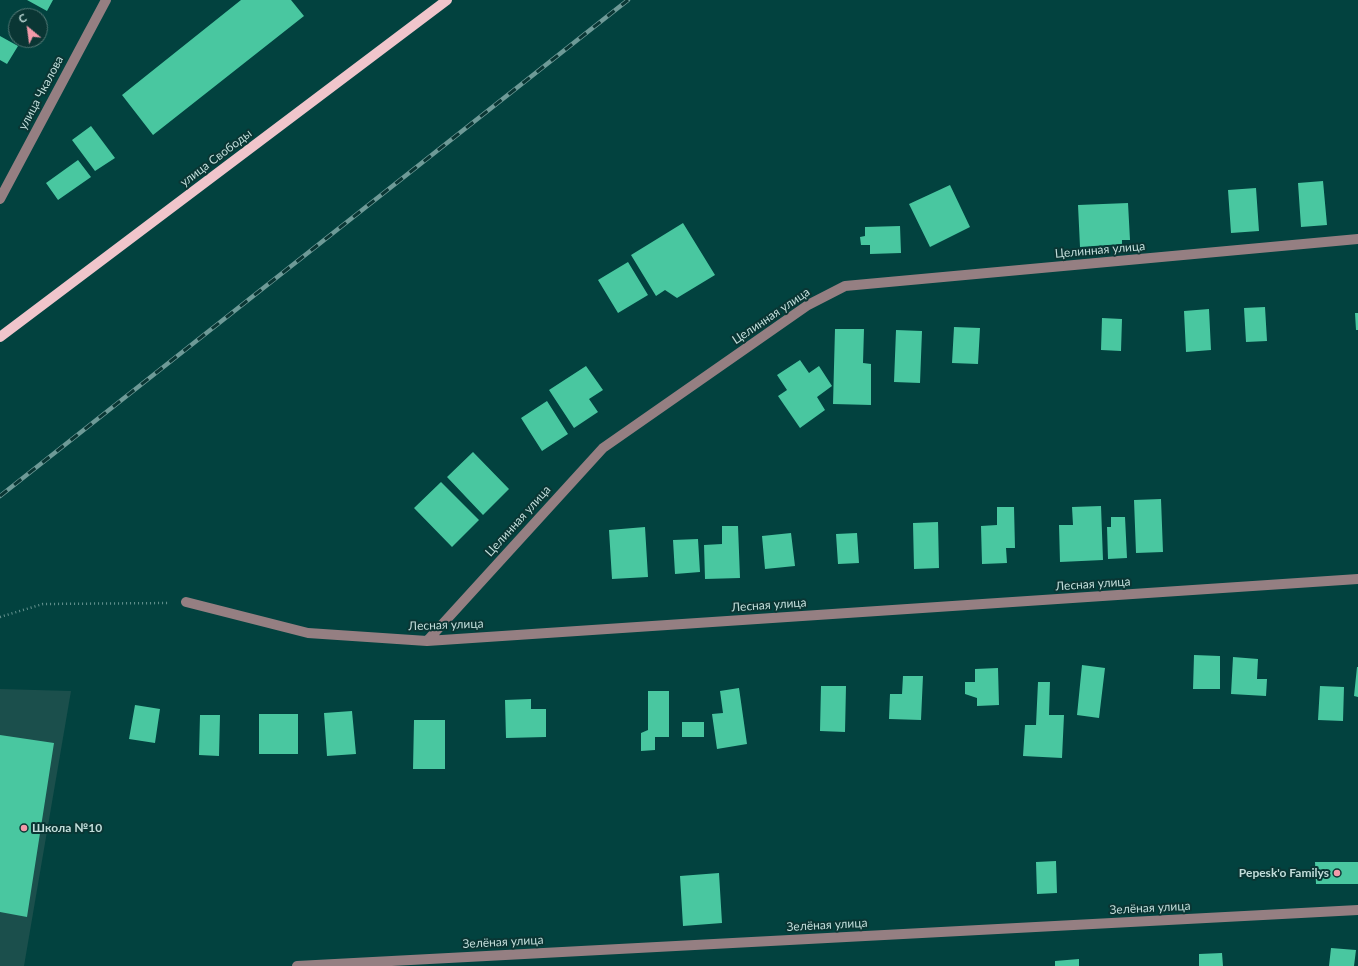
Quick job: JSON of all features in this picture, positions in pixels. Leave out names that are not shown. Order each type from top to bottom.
[{"type":"main road","name":"улица Свободы","points":[[0,337],[447,0]]},
{"type":"street","name":"улица Чкалова","points":[[0,199],[106,0]]},
{"type":"street","name":"Целинная улица","points":[[427,641],[603,448],[808,305],[845,286],[1358,239]]},
{"type":"street","name":"Лесная улица","points":[[186,602],[308,633],[427,641],[1358,579]]},
{"type":"street","name":"Зелёная улица","points":[[297,966],[1358,910]]},
{"type":"path","points":[[0,617],[43,604],[186,602]]},
{"type":"shaded area","name":"Школа №10","points":[[0,689],[71,691],[24,966],[0,966]]},
{"type":"building","points":[[27,0],[53,0],[48,9],[42,8]]},
{"type":"building","points":[[241,0],[291,0],[304,16],[153,135],[122,95]]},
{"type":"building","points":[[0,36],[8,40],[8,48],[17,48],[7,64],[0,60]]},
{"type":"building","points":[[91,126],[115,158],[95,171],[72,140]]},
{"type":"building","points":[[78,160],[91,177],[58,200],[46,183]]},
{"type":"building","points":[[1323,181],[1327,225],[1301,227],[1298,183]]},
{"type":"building","points":[[950,185],[970,227],[930,247],[909,204]]},
{"type":"building","points":[[1256,188],[1259,231],[1231,233],[1228,190]]},
{"type":"building","points":[[1128,203],[1130,240],[1122,240],[1122,244],[1080,247],[1078,205]]},
{"type":"building","points":[[683,223],[715,275],[677,298],[665,290],[656,296],[631,255]]},
{"type":"building","points":[[900,226],[901,253],[870,254],[870,245],[861,245],[860,237],[865,236],[865,227]]},
{"type":"building","points":[[628,262],[648,295],[618,313],[598,280]]},
{"type":"building","points":[[1265,307],[1267,341],[1246,342],[1244,308]]},
{"type":"building","points":[[1209,309],[1211,350],[1186,352],[1184,311]]},
{"type":"building","points":[[1355,313],[1358,313],[1358,330],[1356,330]]},
{"type":"building","points":[[1102,318],[1122,319],[1121,351],[1101,350]]},
{"type":"building","points":[[954,327],[980,328],[978,364],[952,363]]},
{"type":"building","points":[[835,329],[864,329],[863,363],[871,364],[871,405],[833,404]]},
{"type":"building","points":[[896,330],[922,331],[920,383],[894,382]]},
{"type":"building","points":[[800,360],[809,373],[819,366],[832,386],[817,397],[825,410],[800,428],[778,396],[787,390],[777,375]]},
{"type":"building","points":[[586,366],[603,390],[589,399],[598,412],[574,428],[549,390]]},
{"type":"building","points":[[547,401],[568,434],[542,451],[521,418]]},
{"type":"building","points":[[473,452],[509,489],[483,515],[447,477]]},
{"type":"building","points":[[441,482],[479,520],[452,547],[414,508]]},
{"type":"building","points":[[1161,499],[1163,552],[1136,553],[1134,500]]},
{"type":"building","points":[[1101,506],[1103,560],[1060,562],[1059,525],[1073,525],[1072,507]]},
{"type":"building","points":[[997,507],[1014,507],[1015,548],[1006,548],[1007,563],[982,564],[981,526],[997,525]]},
{"type":"building","points":[[1111,517],[1125,517],[1127,558],[1108,559],[1107,527],[1111,527]]},
{"type":"building","points":[[938,522],[939,568],[914,569],[913,523]]},
{"type":"building","points":[[722,526],[738,526],[740,578],[705,579],[704,545],[722,544]]},
{"type":"building","points":[[645,527],[648,577],[612,579],[609,530]]},
{"type":"building","points":[[791,533],[795,566],[765,569],[762,536]]},
{"type":"building","points":[[857,533],[859,563],[838,564],[836,534]]},
{"type":"building","points":[[698,539],[700,572],[675,574],[673,540]]},
{"type":"building","points":[[1194,655],[1220,656],[1220,689],[1193,689]]},
{"type":"building","points":[[1233,657],[1258,659],[1257,679],[1267,679],[1266,696],[1231,694]]},
{"type":"building","points":[[1082,665],[1105,668],[1099,718],[1077,715]]},
{"type":"building","points":[[1358,667],[1358,697],[1354,696]]},
{"type":"building","points":[[998,668],[999,705],[977,706],[977,698],[965,694],[965,682],[975,682],[975,669]]},
{"type":"building","points":[[903,676],[923,676],[921,720],[889,719],[890,694],[902,694]]},
{"type":"building","points":[[1038,682],[1050,682],[1049,715],[1064,715],[1062,758],[1023,756],[1025,725],[1036,725]]},
{"type":"building","points":[[821,686],[846,686],[845,732],[820,731]]},
{"type":"building","points":[[1320,686],[1344,687],[1343,721],[1318,720]]},
{"type":"building","points":[[739,688],[747,744],[717,749],[712,714],[723,713],[720,691]]},
{"type":"building","points":[[648,691],[669,691],[669,737],[655,737],[655,750],[641,751],[641,733],[648,730]]},
{"type":"building","points":[[531,699],[531,709],[546,709],[546,737],[506,738],[505,700]]},
{"type":"building","points":[[135,705],[160,709],[155,743],[129,739]]},
{"type":"building","points":[[352,711],[356,754],[327,756],[324,713]]},
{"type":"building","points":[[259,714],[298,714],[298,754],[259,754]]},
{"type":"building","points":[[200,715],[220,715],[219,756],[199,755]]},
{"type":"building","points":[[414,720],[445,720],[445,769],[413,769]]},
{"type":"building","points":[[682,722],[704,722],[704,737],[682,737]]},
{"type":"building","points":[[0,735],[54,743],[27,917],[0,912]]},
{"type":"building","points":[[1056,861],[1057,893],[1037,894],[1036,862]]},
{"type":"building","name":"Pepesk'o Familys","points":[[1315,862],[1358,862],[1358,884],[1316,884]]},
{"type":"building","points":[[719,873],[722,923],[683,926],[680,876]]},
{"type":"building","points":[[1331,948],[1356,950],[1354,966],[1329,966]]},
{"type":"building","points":[[1222,953],[1223,966],[1199,966],[1199,954]]},
{"type":"building","points":[[1079,959],[1079,966],[1055,966],[1055,961]]},
{"type":"railway","points":[[0,496],[628,0]]},
{"type":"place","name":"Школа №10","points":[[24,828]]},
{"type":"place","name":"Pepesk'o Familys","points":[[1337,873]]}]
